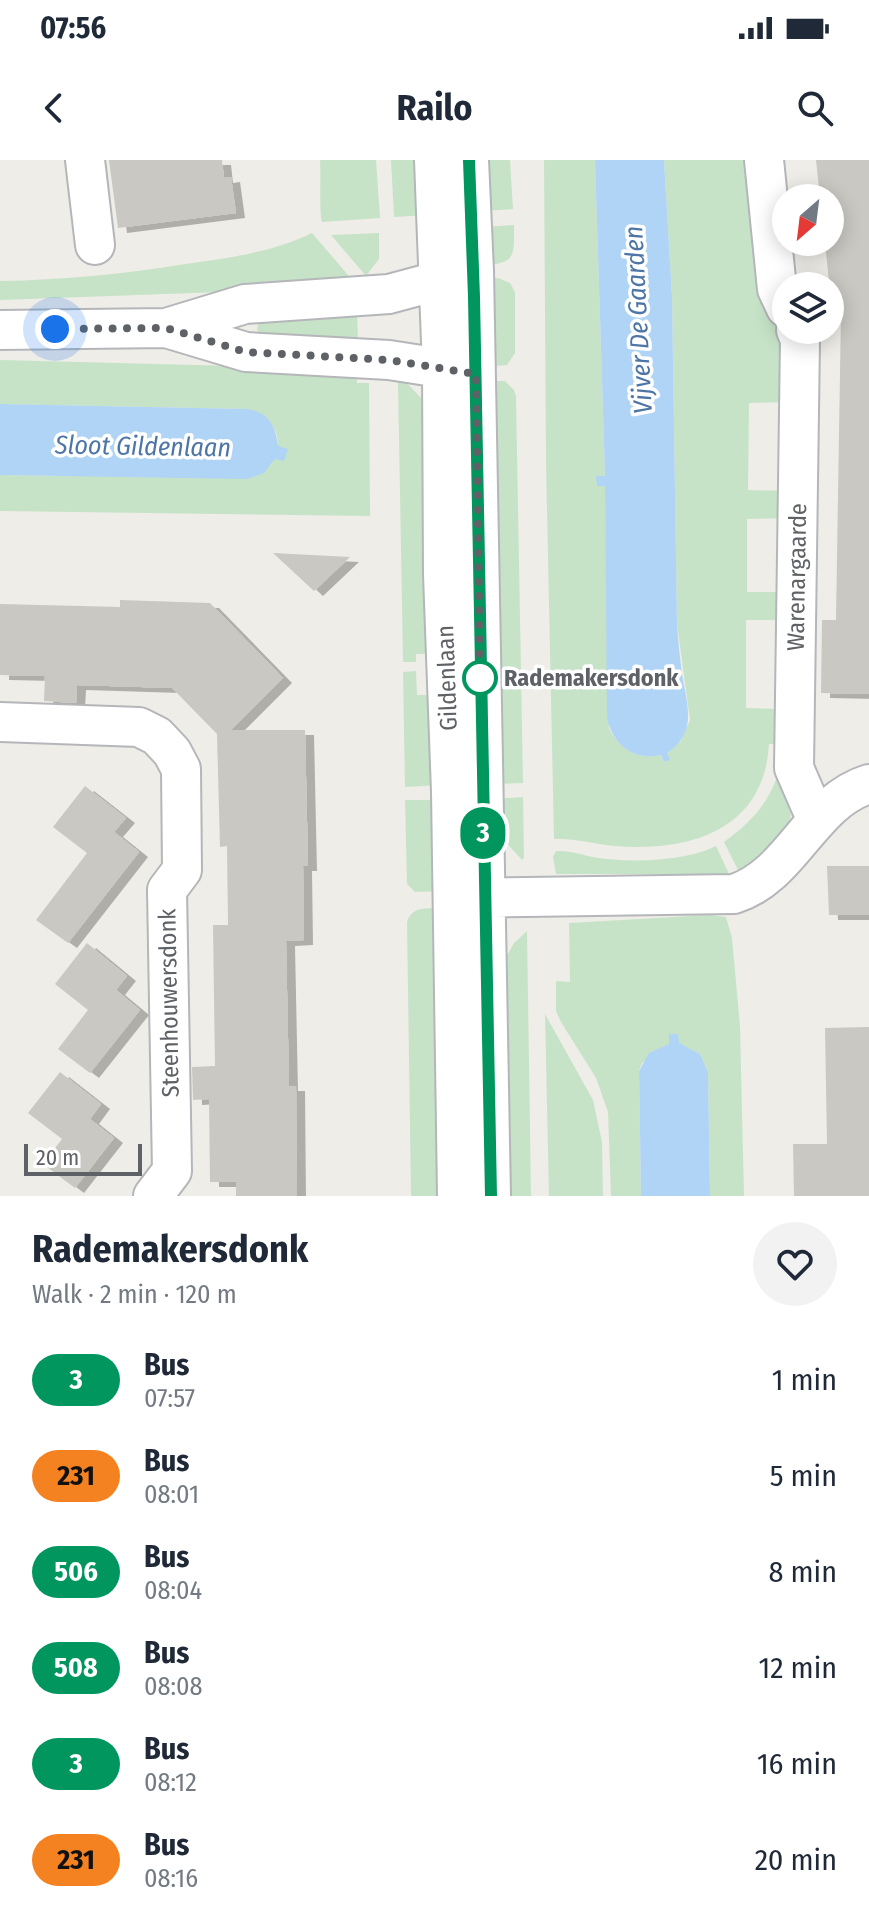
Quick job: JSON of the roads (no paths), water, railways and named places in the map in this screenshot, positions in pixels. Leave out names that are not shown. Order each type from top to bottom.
[{"type":"street","points":[[85,160],[95,245]]},
{"type":"street","name":"Gildenlaan","points":[[434,160],[457,276]]},
{"type":"street","name":"Gildenlaan","points":[[457,1196],[468,898],[457,276],[469,160]]},
{"type":"street","points":[[764,160],[775,272]]},
{"type":"street","points":[[0,330],[166,328],[245,304],[389,294],[457,276]]},
{"type":"street","points":[[166,328],[246,352],[389,360],[459,371]]},
{"type":"street","name":"Warenargaarde","points":[[800,344],[794,768],[817,821]]},
{"type":"street","name":"Steenhouwersdonk","points":[[0,722],[139,727],[157,736],[172,752],[181,769],[182,870],[167,890],[172,1171],[153,1196]]},
{"type":"street","points":[[468,898],[734,894],[763,881],[841,797],[869,784]]},
{"type":"street","name":"Gildenlaan","points":[[468,898],[491,1196]]},
{"type":"water","name":"Vijver De Gaarden","points":[[595,160],[664,160],[672,296],[677,624],[688,718],[683,737],[667,753],[670,760],[664,762],[661,755],[642,756],[626,749],[614,736],[607,717],[605,486],[597,486],[596,476],[605,476]]},
{"type":"water","name":"Sloot Gildenlaan","points":[[0,404],[247,409],[266,417],[273,426],[278,446],[288,449],[284,461],[275,459],[264,473],[247,479],[0,475]]},
{"type":"water","points":[[669,1034],[678,1034],[679,1043],[700,1054],[708,1072],[710,1196],[641,1196],[639,1071],[649,1053],[669,1044]]},
{"type":"place","name":"Rademakersdonk","points":[[480,678]]}]
